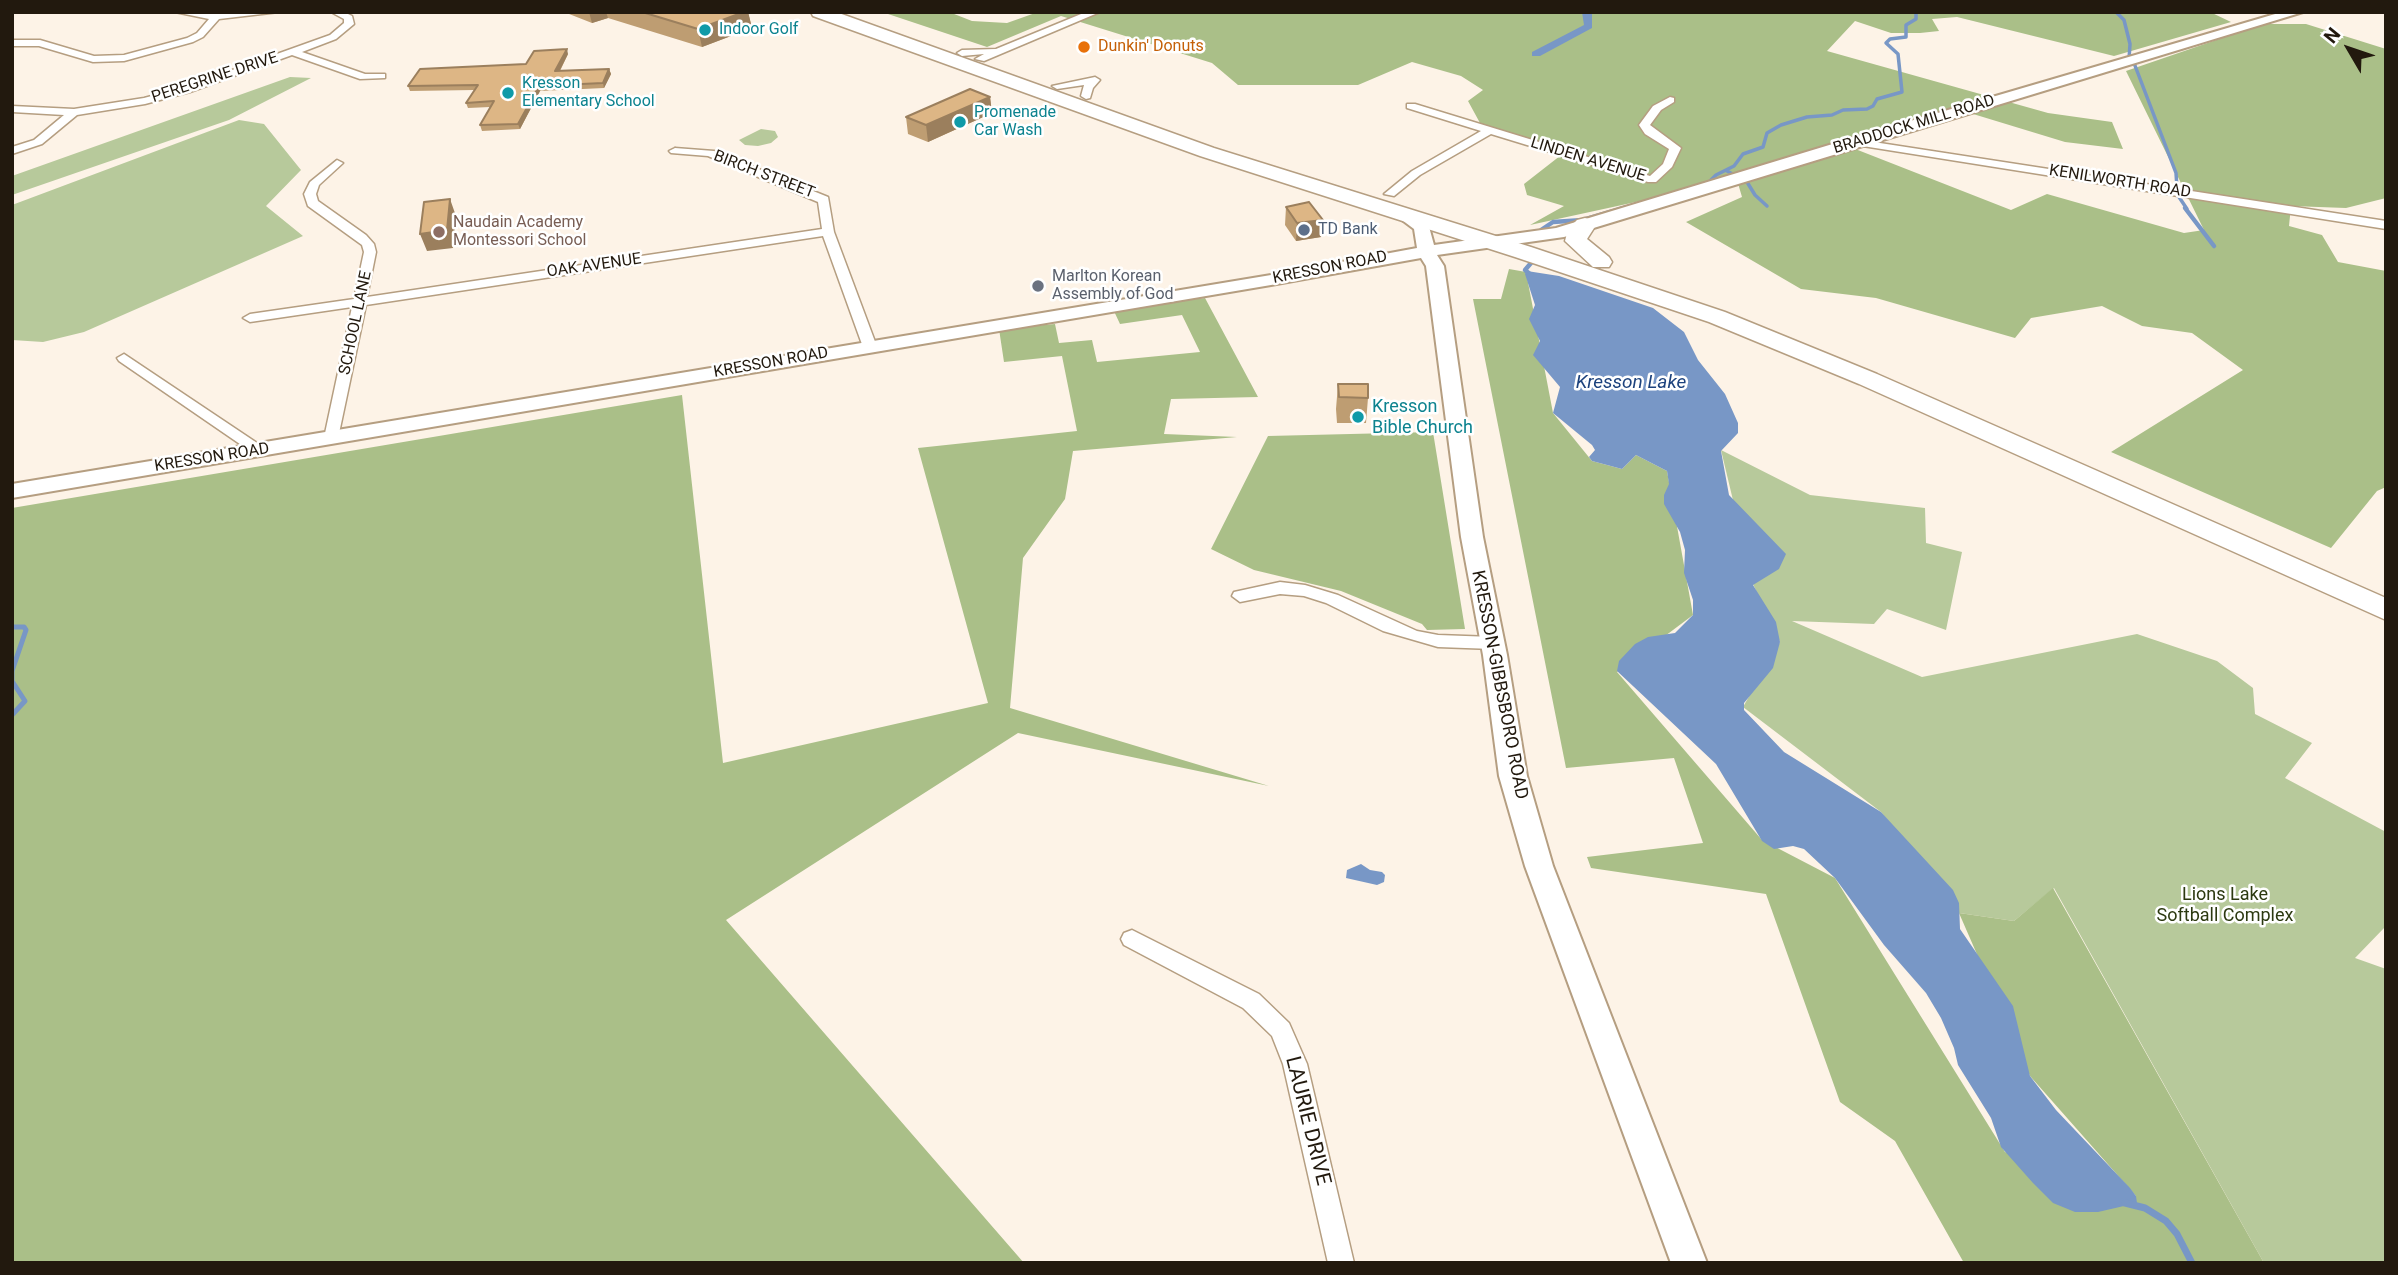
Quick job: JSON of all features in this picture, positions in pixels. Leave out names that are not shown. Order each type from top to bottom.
[{"type":"highway","points":[[819,12],[1207,152],[1674,301],[1759,333],[2386,610]]},
{"type":"highway","points":[[845,12],[1086,96],[1530,237],[1761,317],[1826,342],[2386,590]]},
{"type":"highway","points":[[930,52],[963,60],[971,56]]},
{"type":"highway","points":[[1585,226],[1576,234],[1576,241],[1601,262]]},
{"type":"street","points":[[180,12],[216,17],[274,12]]},
{"type":"street","name":"PEREGRINE DRIVE","points":[[12,109],[75,112],[145,101],[186,90],[293,52],[344,30],[349,24],[349,18],[336,12]]},
{"type":"street","points":[[971,56],[1026,40],[1095,12]]},
{"type":"street","name":"BRADDOCK MILL ROAD","points":[[1530,237],[1585,226],[1854,142],[2297,12]]},
{"type":"street","points":[[12,43],[40,43],[93,59],[124,58],[190,40],[200,34],[216,17]]},
{"type":"street","points":[[971,56],[1011,42],[1026,40]]},
{"type":"street","points":[[293,52],[364,77],[382,76]]},
{"type":"street","name":"LINDEN AVENUE","points":[[1411,106],[1652,180],[1668,165],[1675,148],[1649,132],[1644,125],[1657,108],[1670,100]]},
{"type":"street","points":[[12,150],[38,142],[75,112]]},
{"type":"street","points":[[1390,194],[1416,173],[1490,130]]},
{"type":"street","name":"KENILWORTH ROAD","points":[[1854,142],[2092,177],[2386,225]]},
{"type":"street","name":"BIRCH STREET","points":[[675,151],[710,153],[824,200],[828,232],[870,347]]},
{"type":"street","name":"SCHOOL LANE","points":[[331,438],[370,252],[368,244],[312,203],[310,194],[319,178],[337,163]]},
{"type":"street","name":"KRESSON-GIBBSBORO ROAD","points":[[1402,214],[1422,227],[1426,251],[1435,266],[1472,537],[1493,643],[1513,776],[1531,841],[1689,1263]]},
{"type":"street","name":"OAK AVENUE","points":[[250,318],[828,232]]},
{"type":"street","name":"KRESSON ROAD","points":[[12,491],[1426,251],[1530,237]]},
{"type":"street","points":[[124,358],[258,450]]},
{"type":"street","points":[[1240,596],[1280,588],[1305,591],[1332,599],[1414,636],[1438,641],[1493,643]]},
{"type":"street","name":"LAURIE DRIVE","points":[[1132,939],[1251,1001],[1281,1030],[1295,1064],[1341,1263]]},
{"type":"green space","points":[[882,12],[949,12],[972,21],[1007,23],[1038,12],[2210,12],[2231,22],[2114,56],[1957,17],[1932,19],[1939,31],[1920,33],[1891,33],[1855,21],[1827,51],[2048,113],[2112,122],[2123,149],[2065,142],[1960,110],[1845,145],[2011,210],[2047,194],[2184,233],[2204,230],[2126,71],[2263,24],[2306,24],[2386,49],[2386,198],[2346,208],[2291,206],[2289,226],[2322,235],[2338,262],[2386,271],[2386,487],[2377,491],[2331,548],[2111,452],[2243,370],[2192,333],[2142,326],[2102,306],[2031,318],[2015,338],[1876,298],[1801,289],[1686,222],[1742,197],[1737,180],[1530,225],[1564,206],[1527,195],[1524,184],[1565,152],[1480,123],[1468,101],[1483,90],[1461,76],[1412,62],[1358,85],[1238,85],[1212,63],[1061,16],[987,47]]},
{"type":"green space","points":[[290,77],[311,78],[229,120],[12,195],[12,176]]},
{"type":"green space","points":[[239,120],[264,124],[301,170],[266,206],[303,236],[84,332],[43,342],[12,340],[12,205]]},
{"type":"green space","points":[[761,129],[775,131],[778,137],[771,143],[758,146],[745,145],[739,140]]},
{"type":"green space","points":[[1509,269],[1526,272],[1553,413],[1592,461],[1622,469],[1636,455],[1667,471],[1693,615],[1617,672],[1762,840],[1835,878],[2005,1152],[2136,1196],[2030,1076],[1959,913],[2014,921],[2053,888],[2264,1263],[1964,1263],[1895,1141],[1840,1102],[1766,894],[1591,868],[1587,857],[1703,843],[1674,758],[1566,768],[1473,299],[1501,299]]},
{"type":"green space","points":[[1205,298],[1258,397],[1171,399],[1164,434],[1237,437],[1073,451],[1065,499],[1023,558],[1010,708],[1269,786],[1018,733],[726,920],[1024,1263],[12,1263],[12,508],[682,395],[723,763],[988,703],[918,448],[1077,431],[1062,356],[1004,362],[999,329],[1055,324],[1059,343],[1092,340],[1097,362],[1200,352],[1182,315],[1120,324],[1113,309]]},
{"type":"green space","points":[[1433,432],[1465,629],[1427,630],[1422,624],[1341,591],[1254,570],[1211,549],[1268,436]]},
{"type":"green space","name":"Lions Lake Softball Complex","points":[[1721,450],[1810,495],[1925,508],[1926,543],[1962,552],[1946,630],[1887,609],[1874,624],[1792,621],[1922,677],[2137,634],[2217,661],[2253,688],[2255,714],[2312,743],[2285,778],[2386,832],[2386,926],[2355,958],[2386,969],[2386,1263],[2264,1263],[2054,888],[2014,921],[1959,913],[1881,812],[1743,707],[1780,642],[1753,584]]},
{"type":"water","name":"Kresson Lake","points":[[1527,271],[1559,276],[1653,308],[1684,332],[1698,360],[1725,394],[1738,423],[1738,433],[1721,451],[1729,495],[1786,554],[1779,569],[1753,585],[1776,622],[1780,642],[1773,668],[1744,703],[1744,710],[1784,752],[1881,812],[1953,890],[1959,903],[1960,929],[2013,1006],[2030,1076],[2056,1110],[2130,1188],[2137,1203],[2098,1212],[2075,1212],[2053,1203],[2033,1183],[2001,1147],[1991,1118],[1958,1065],[1941,1018],[1926,993],[1884,945],[1835,878],[1804,849],[1793,846],[1774,849],[1762,841],[1716,764],[1617,671],[1619,661],[1635,644],[1648,637],[1675,633],[1693,615],[1693,600],[1684,573],[1685,550],[1680,532],[1664,504],[1664,495],[1669,484],[1667,471],[1636,455],[1622,469],[1592,461],[1589,457],[1595,450],[1592,445],[1553,413],[1560,387],[1533,355],[1540,341],[1529,319],[1535,305],[1525,274]]},
{"type":"water","points":[[1361,864],[1370,870],[1382,872],[1385,875],[1384,882],[1377,885],[1346,878],[1347,870]]},
{"type":"building","points":[[642,12],[744,12],[698,29]]},
{"type":"building","name":"Kresson Elementary School","points":[[567,49],[555,71],[609,69],[603,83],[539,86],[518,124],[480,125],[494,101],[466,103],[478,85],[408,86],[420,69],[526,64],[534,51]]},
{"type":"building","points":[[970,89],[990,97],[926,125],[906,117]]},
{"type":"building","points":[[450,199],[447,230],[420,234],[424,202]]},
{"type":"building","points":[[1309,202],[1323,220],[1297,223],[1286,207]]},
{"type":"building","points":[[1338,384],[1368,384],[1368,398],[1339,397]]},
{"type":"waterway","points":[[1536,54],[1589,26],[1587,12]]},
{"type":"waterway","points":[[1707,184],[1716,175],[1734,166],[1743,154],[1763,147],[1767,133],[1781,125],[1807,117],[1832,115],[1843,110],[1867,109],[1873,106],[1877,99],[1902,92],[1898,54],[1886,43],[1890,39],[1906,37],[1906,25],[1916,19],[1916,12]]},
{"type":"waterway","points":[[2116,12],[2124,20],[2130,44],[2129,59]]},
{"type":"waterway","points":[[2134,63],[2176,173],[2177,188]]},
{"type":"waterway","points":[[1727,171],[1747,182],[1755,195],[1767,206]]},
{"type":"waterway","points":[[1650,200],[1671,194]]},
{"type":"waterway","points":[[2177,194],[2187,209]]},
{"type":"waterway","points":[[1619,209],[1640,203]]},
{"type":"waterway","points":[[1541,230],[1553,222],[1583,220],[1624,208]]},
{"type":"waterway","points":[[2185,208],[2214,246]]},
{"type":"waterway","points":[[1531,263],[1525,270],[1531,275]]},
{"type":"waterway","points":[[12,627],[24,627],[26,630],[12,671],[12,681],[25,701],[12,715]]},
{"type":"waterway","points":[[2125,1203],[2145,1208],[2166,1221],[2177,1234],[2192,1263]]},
{"type":"place","name":"Indoor Golf","points":[[705,30]]},
{"type":"place","name":"Dunkin' Donuts","points":[[1084,47]]},
{"type":"place","name":"Kresson Elementary School","points":[[508,93]]},
{"type":"place","name":"Promenade Car Wash","points":[[960,122]]},
{"type":"place","name":"TD Bank","points":[[1304,230]]},
{"type":"place","name":"Naudain Academy Montessori School","points":[[439,232]]},
{"type":"place","name":"Marlton Korean Assembly of God","points":[[1038,286]]},
{"type":"place","name":"Kresson Bible Church","points":[[1358,417]]}]
